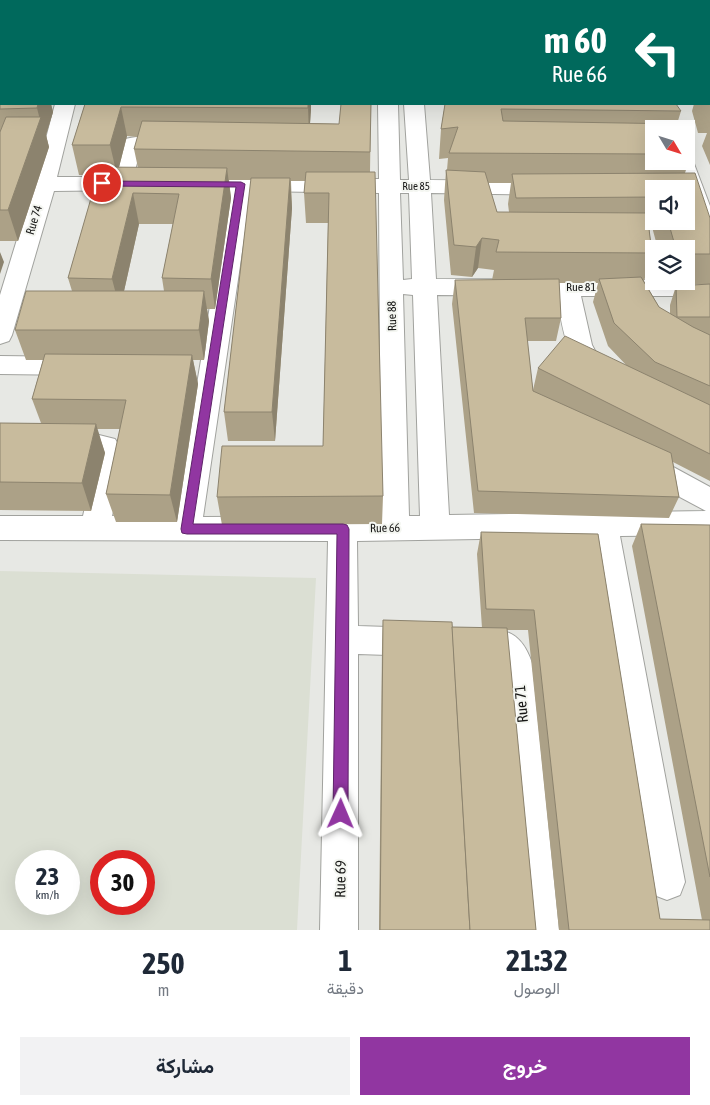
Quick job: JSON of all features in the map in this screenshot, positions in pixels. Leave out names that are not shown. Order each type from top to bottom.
[{"type":"street","name":"Rue 74","points":[[0,335],[5,298],[45,184],[65,105]]},
{"type":"street","name":"Rue 88","points":[[388,105],[395,528]]},
{"type":"street","points":[[414,105],[420,186],[435,527]]},
{"type":"street","points":[[122,183],[132,143],[190,143]]},
{"type":"street","name":"Rue 85","points":[[45,184],[241,184],[566,189]]},
{"type":"street","points":[[187,529],[201,369],[241,184]]},
{"type":"street","points":[[695,203],[710,237]]},
{"type":"street","points":[[567,286],[577,338],[588,364],[617,384]]},
{"type":"street","name":"Rue 81","points":[[392,287],[567,286],[710,288]]},
{"type":"street","points":[[0,365],[103,367]]},
{"type":"street","points":[[0,435],[105,446],[109,450],[110,455],[95,529]]},
{"type":"street","points":[[617,450],[710,501]]},
{"type":"street","name":"Rue 66","points":[[0,528],[343,529],[710,523]]},
{"type":"street","points":[[603,525],[667,882]]},
{"type":"street","name":"Rue 69","points":[[340,930],[343,529]]},
{"type":"street","name":"Rue 71","points":[[342,639],[501,644],[510,649],[516,659],[520,689],[540,930]]},
{"type":"shaded area","points":[[0,571],[316,578],[297,930],[0,930]]},
{"type":"building","points":[[0,105],[38,105],[37,108],[0,109]]},
{"type":"building","points":[[85,105],[308,105],[308,108],[121,107],[110,145],[72,145]]},
{"type":"building","points":[[341,105],[371,105],[370,152],[134,149],[142,121],[339,124]]},
{"type":"building","points":[[445,105],[677,105],[681,111],[501,109],[503,121],[645,123],[645,154],[449,153],[458,127],[441,129]]},
{"type":"building","points":[[6,117],[41,117],[8,210],[0,210],[0,132]]},
{"type":"building","points":[[100,167],[227,168],[211,279],[162,278],[179,194],[133,193],[112,279],[68,278]]},
{"type":"building","points":[[446,170],[485,172],[497,212],[645,213],[645,230],[649,230],[650,240],[645,240],[645,253],[496,252],[499,240],[482,238],[476,247],[454,245]]},
{"type":"building","points":[[306,172],[375,172],[383,496],[217,497],[222,446],[323,446],[329,193],[304,193]]},
{"type":"building","points":[[695,173],[710,218],[710,254],[695,254],[695,240],[673,240],[671,230],[695,230],[695,180],[645,180],[645,197],[516,198],[512,174]]},
{"type":"building","points":[[251,178],[290,178],[272,412],[224,412]]},
{"type":"building","points":[[641,277],[645,284],[645,290],[649,290],[659,307],[710,335],[710,386],[655,362],[614,323],[599,279]]},
{"type":"building","points":[[559,279],[561,318],[525,318],[533,391],[671,453],[679,497],[478,491],[455,280]]},
{"type":"building","points":[[710,284],[710,317],[677,317],[676,290],[695,290],[695,285]]},
{"type":"building","points":[[26,291],[204,291],[199,330],[15,330]]},
{"type":"building","points":[[565,336],[710,405],[710,454],[538,368]]},
{"type":"building","points":[[45,354],[192,355],[170,495],[106,494],[126,400],[32,399]]},
{"type":"building","points":[[0,423],[96,424],[82,483],[0,482]]},
{"type":"building","points":[[641,524],[710,525],[710,877]]},
{"type":"building","points":[[481,532],[598,534],[660,919],[710,920],[710,930],[569,930],[534,610],[486,609]]},
{"type":"building","points":[[383,620],[452,622],[470,930],[380,930]]},
{"type":"building","points":[[452,627],[507,628],[536,930],[470,930]]},
{"type":"route","points":[[102,183],[241,184],[187,529],[343,529],[341,814]]}]
